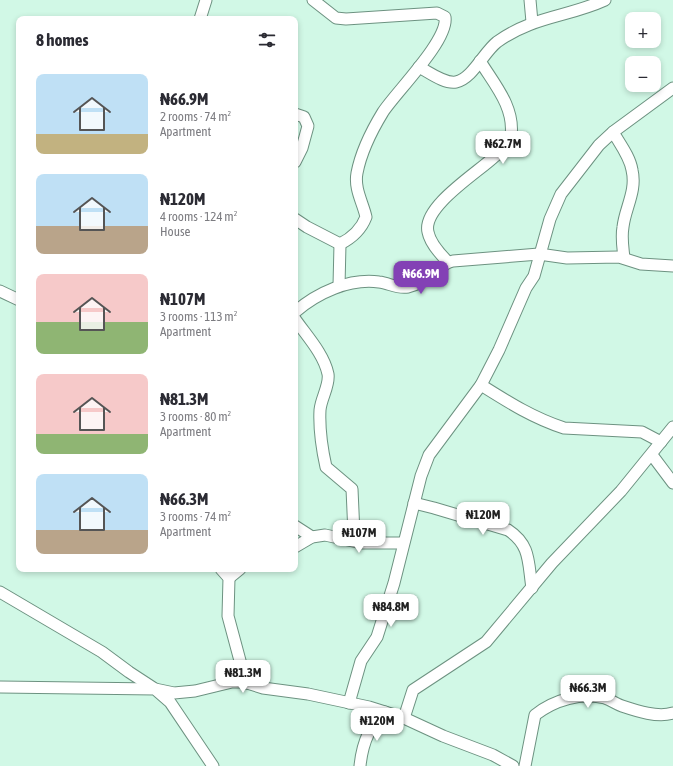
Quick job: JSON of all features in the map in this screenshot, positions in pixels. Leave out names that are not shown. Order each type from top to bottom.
[{"type":"street","points":[[201,16],[206,0]]},
{"type":"street","points":[[314,0],[336,18],[346,19],[388,15],[441,14],[445,17],[446,24],[419,67],[384,111],[371,133],[357,174],[357,188],[366,218],[361,229],[348,240],[340,244]]},
{"type":"street","points":[[530,0],[532,22]]},
{"type":"street","points":[[419,67],[448,81],[457,82],[467,75],[496,43],[532,22],[605,0]]},
{"type":"street","points":[[448,262],[437,250],[428,233],[428,219],[435,208],[452,191],[480,171],[507,145],[511,136],[509,113],[506,104],[480,61]]},
{"type":"street","points":[[349,703],[361,661],[376,637],[394,583],[403,543],[429,455],[481,385],[499,350],[526,288],[534,276],[550,219],[564,188],[599,145],[613,132],[673,88]]},
{"type":"street","points":[[298,115],[304,117],[308,126],[302,148],[298,156]]},
{"type":"street","points":[[613,132],[628,157],[634,180],[633,191],[623,227],[624,258]]},
{"type":"street","points":[[298,221],[340,244]]},
{"type":"street","points":[[340,244],[340,286]]},
{"type":"street","points":[[298,310],[340,286],[361,281],[380,282],[394,287],[406,287],[429,278],[448,262],[539,254],[567,258],[607,256],[624,258],[641,264],[673,266]]},
{"type":"street","points":[[0,291],[16,299]]},
{"type":"street","points":[[298,322],[319,353],[328,373],[328,380],[320,409],[320,440],[324,450],[326,467],[352,489],[354,534],[352,540]]},
{"type":"street","points":[[481,385],[536,419],[564,428],[642,432],[660,442]]},
{"type":"street","points":[[404,718],[413,690],[486,642],[552,563],[621,491],[652,455],[660,442],[673,427]]},
{"type":"street","points":[[652,455],[673,483]]},
{"type":"street","points":[[414,503],[508,530],[517,536],[524,545],[532,588]]},
{"type":"street","points":[[298,528],[312,537]]},
{"type":"street","points":[[298,545],[312,537],[325,535],[362,543],[403,543]]},
{"type":"street","points":[[224,572],[229,578],[228,616],[246,683]]},
{"type":"street","points":[[229,578],[236,572]]},
{"type":"street","points":[[0,592],[102,652],[155,689],[170,702],[213,766]]},
{"type":"street","points":[[0,687],[155,689],[174,693],[195,691],[232,682],[246,683],[263,688],[308,694],[385,712],[404,718],[443,736],[493,755],[513,766]]},
{"type":"street","points":[[525,766],[528,741],[535,715],[555,702],[568,698],[599,698],[659,716],[673,713]]},
{"type":"street","points":[[360,766],[362,748],[365,741],[379,717],[385,712]]}]
